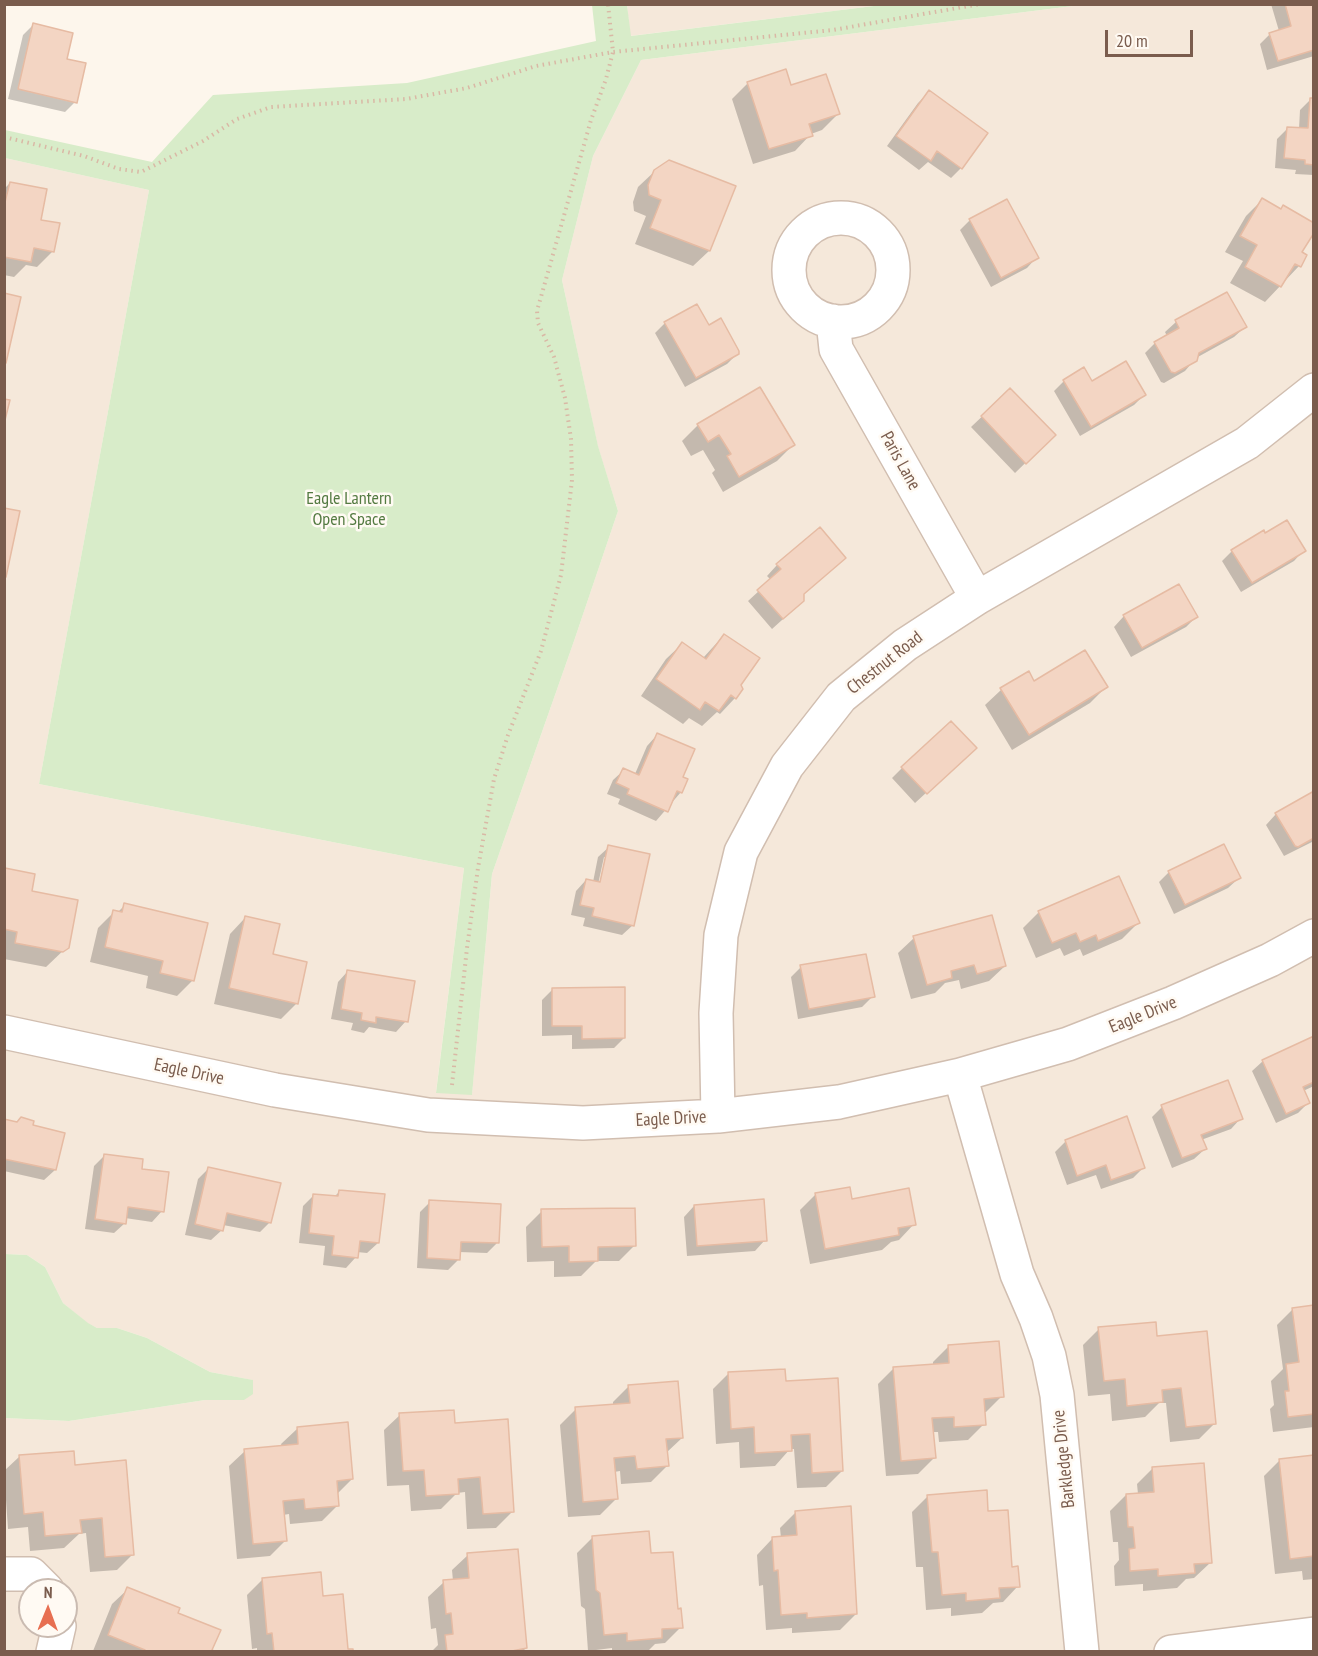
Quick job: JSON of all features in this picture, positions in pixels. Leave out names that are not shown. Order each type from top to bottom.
[{"type":"street","name":"Paris Lane","points":[[833,321],[836,349],[977,598]]},
{"type":"street","name":"Chestnut Road","points":[[718,1116],[716,1013],[721,934],[741,852],[788,766],[841,697],[905,645],[977,598],[1247,443],[1314,390]]},
{"type":"street","name":"Eagle Drive","points":[[4,1032],[275,1090],[428,1115],[583,1123],[718,1116],[839,1102],[960,1075],[1078,1040],[1173,1003],[1270,960],[1314,936]]},
{"type":"street","name":"Barkledge Drive","points":[[960,1075],[1017,1274],[1040,1328],[1058,1395],[1082,1652]]},
{"type":"street","points":[[4,1574],[31,1574],[35,1578]]},
{"type":"street","points":[[1171,1652],[1314,1634]]},
{"type":"path","points":[[449,1116],[466,948],[494,778],[541,651],[561,575],[568,527],[572,480],[571,439],[565,398],[554,357],[538,323],[537,311],[613,52],[608,4]]},
{"type":"path","points":[[4,137],[84,156],[119,169],[141,172],[203,141],[237,119],[271,107],[406,99],[467,88],[536,66],[613,52],[833,30],[980,4]]},
{"type":"shaded area","points":[[627,4],[882,5],[630,36]]},
{"type":"shaded area","points":[[1081,5],[1313,5],[1313,1651],[5,1652],[5,1418],[69,1421],[205,1400],[244,1400],[252,1380],[210,1372],[147,1338],[117,1328],[97,1328],[87,1323],[63,1303],[45,1267],[27,1255],[5,1254],[5,158],[149,190],[39,784],[464,868],[436,1092],[472,1094],[492,874],[618,511],[598,447],[562,280],[593,156],[641,60]]},
{"type":"green space","name":"Eagle Lantern Open Space","points":[[592,5],[627,5],[631,36],[882,5],[1081,5],[641,60],[593,156],[562,280],[598,446],[618,511],[492,874],[472,1095],[436,1093],[464,868],[39,784],[149,190],[5,158],[5,130],[152,162],[213,95],[407,83],[596,41]]},
{"type":"green space","points":[[5,1254],[27,1255],[45,1267],[63,1303],[88,1323],[97,1328],[117,1328],[147,1338],[210,1372],[253,1380],[253,1394],[244,1400],[205,1400],[69,1421],[5,1418]]},
{"type":"building","points":[[1285,4],[1314,4],[1314,50],[1278,61],[1269,33],[1291,26]]},
{"type":"building","points":[[33,23],[73,33],[67,59],[86,63],[77,103],[18,89]]},
{"type":"building","points":[[786,69],[791,85],[826,74],[840,114],[809,124],[813,136],[769,149],[747,82]]},
{"type":"building","points":[[929,90],[988,133],[962,169],[937,151],[931,161],[896,136]]},
{"type":"building","points":[[1310,98],[1314,98],[1314,165],[1305,164],[1305,160],[1284,158],[1287,127],[1308,128]]},
{"type":"building","points":[[669,160],[736,186],[710,251],[650,228],[661,200],[649,195],[648,185],[654,170]]},
{"type":"building","points":[[10,182],[47,189],[41,220],[60,223],[54,252],[34,248],[31,262],[4,257],[4,206]]},
{"type":"building","points":[[1262,198],[1281,209],[1283,205],[1314,223],[1314,233],[1302,252],[1307,255],[1301,267],[1295,264],[1281,287],[1245,267],[1257,245],[1240,236]]},
{"type":"building","points":[[1007,199],[1039,258],[1001,278],[969,219]]},
{"type":"building","points":[[1227,292],[1247,327],[1199,353],[1197,361],[1175,373],[1171,372],[1154,342],[1179,328],[1175,320]]},
{"type":"building","points":[[4,293],[21,297],[6,363],[4,363]]},
{"type":"building","points":[[697,304],[709,325],[721,318],[739,354],[696,378],[664,322]]},
{"type":"building","points":[[1126,361],[1146,395],[1091,427],[1063,380],[1084,367],[1092,381]]},
{"type":"building","points":[[760,387],[795,445],[739,477],[727,456],[731,454],[719,435],[708,442],[697,424]]},
{"type":"building","points":[[1010,388],[1056,435],[1026,464],[981,416]]},
{"type":"building","points":[[4,399],[10,400],[4,424]]},
{"type":"building","points":[[4,508],[20,511],[6,577],[4,576]]},
{"type":"building","points":[[1287,520],[1306,551],[1252,583],[1231,550],[1264,530],[1265,533]]},
{"type":"building","points":[[820,527],[846,558],[804,594],[804,601],[783,619],[757,590],[781,569],[776,564]]},
{"type":"building","points":[[1179,584],[1198,617],[1142,648],[1123,615]]},
{"type":"building","points":[[724,634],[760,658],[741,685],[743,689],[736,699],[731,695],[719,711],[705,702],[700,710],[656,679],[682,642],[706,659]]},
{"type":"building","points":[[1085,650],[1108,687],[1029,735],[1000,688],[1029,671],[1034,681]]},
{"type":"building","points":[[951,721],[977,748],[927,794],[901,767]]},
{"type":"building","points":[[657,733],[695,749],[683,777],[688,779],[682,793],[677,791],[668,812],[627,794],[629,789],[616,783],[623,768],[639,775]]},
{"type":"building","points":[[1314,791],[1314,838],[1298,847],[1295,846],[1275,813]]},
{"type":"building","points":[[1224,844],[1241,878],[1185,905],[1168,871]]},
{"type":"building","points":[[608,845],[650,854],[634,926],[592,916],[594,908],[580,905],[586,879],[600,882]]},
{"type":"building","points":[[5,868],[35,874],[32,891],[78,900],[69,948],[63,952],[15,943],[17,932],[4,929]]},
{"type":"building","points":[[1119,876],[1140,923],[1098,941],[1096,935],[1080,942],[1076,933],[1052,943],[1038,911]]},
{"type":"building","points":[[124,903],[208,923],[194,981],[160,973],[163,961],[105,947],[113,910],[122,912]]},
{"type":"building","points":[[992,915],[1006,966],[977,974],[974,965],[951,971],[952,978],[927,985],[913,936]]},
{"type":"building","points":[[245,916],[280,924],[273,954],[307,962],[298,1004],[229,988]]},
{"type":"building","points":[[866,954],[875,997],[809,1009],[800,965]]},
{"type":"building","points":[[347,970],[415,981],[408,1022],[376,1017],[376,1023],[361,1020],[362,1013],[341,1009]]},
{"type":"building","points":[[625,987],[625,1038],[582,1039],[582,1026],[552,1026],[552,988]]},
{"type":"building","points":[[1314,1036],[1314,1082],[1303,1087],[1310,1103],[1286,1114],[1262,1060]]},
{"type":"building","points":[[1228,1080],[1243,1119],[1201,1135],[1207,1149],[1182,1158],[1161,1105]]},
{"type":"building","points":[[1127,1116],[1145,1168],[1111,1180],[1106,1165],[1077,1176],[1065,1140]]},
{"type":"building","points":[[21,1117],[34,1121],[33,1125],[65,1133],[56,1170],[4,1159],[4,1119],[17,1122]]},
{"type":"building","points":[[104,1154],[143,1159],[142,1169],[169,1172],[164,1212],[128,1207],[126,1224],[95,1219]]},
{"type":"building","points":[[208,1167],[281,1183],[271,1223],[227,1213],[223,1231],[195,1224]]},
{"type":"building","points":[[850,1187],[852,1199],[909,1188],[916,1225],[898,1228],[899,1235],[825,1249],[815,1193]]},
{"type":"building","points":[[339,1190],[385,1194],[379,1243],[360,1241],[358,1258],[332,1255],[334,1236],[309,1233],[313,1194],[338,1196]]},
{"type":"building","points":[[764,1199],[767,1241],[697,1246],[694,1205]]},
{"type":"building","points":[[429,1200],[501,1204],[499,1243],[461,1242],[460,1260],[427,1258]]},
{"type":"building","points":[[635,1208],[636,1246],[598,1247],[598,1261],[569,1262],[569,1246],[542,1247],[541,1209]]},
{"type":"building","points":[[1314,1305],[1314,1414],[1288,1417],[1285,1391],[1289,1391],[1286,1364],[1299,1362],[1292,1308]]},
{"type":"building","points":[[1156,1322],[1157,1336],[1207,1331],[1216,1424],[1186,1427],[1181,1388],[1162,1390],[1163,1402],[1127,1406],[1125,1379],[1104,1381],[1098,1327]]},
{"type":"building","points":[[999,1341],[1004,1397],[984,1399],[986,1425],[954,1427],[954,1417],[932,1418],[936,1458],[901,1461],[893,1367],[949,1363],[948,1345]]},
{"type":"building","points":[[785,1369],[786,1381],[838,1378],[843,1471],[812,1473],[810,1434],[791,1435],[792,1451],[755,1453],[754,1427],[731,1429],[728,1372]]},
{"type":"building","points":[[678,1381],[683,1438],[666,1439],[669,1466],[637,1469],[635,1456],[614,1458],[618,1499],[583,1502],[575,1407],[630,1403],[628,1385]]},
{"type":"building","points":[[454,1410],[455,1423],[508,1419],[514,1512],[483,1514],[480,1477],[458,1479],[459,1494],[426,1496],[424,1470],[403,1471],[399,1413]]},
{"type":"building","points":[[348,1422],[353,1479],[337,1481],[339,1506],[305,1509],[304,1499],[283,1501],[287,1541],[253,1544],[244,1449],[298,1444],[297,1427]]},
{"type":"building","points":[[74,1451],[75,1465],[126,1460],[134,1555],[105,1557],[102,1518],[80,1520],[82,1533],[45,1536],[43,1512],[24,1514],[19,1455]]},
{"type":"building","points":[[1314,1455],[1314,1556],[1290,1559],[1279,1459]]},
{"type":"building","points":[[1204,1463],[1212,1563],[1194,1564],[1195,1573],[1158,1576],[1158,1569],[1130,1571],[1129,1549],[1135,1548],[1133,1527],[1128,1527],[1126,1494],[1154,1492],[1152,1467]]},
{"type":"building","points":[[987,1490],[988,1511],[1008,1510],[1012,1567],[1018,1566],[1020,1587],[999,1588],[1000,1598],[966,1601],[966,1593],[942,1595],[938,1552],[932,1552],[927,1495]]},
{"type":"building","points":[[851,1506],[857,1614],[807,1618],[807,1613],[781,1615],[778,1570],[774,1571],[772,1537],[797,1535],[795,1511]]},
{"type":"building","points":[[649,1531],[651,1553],[673,1552],[678,1609],[681,1608],[683,1628],[662,1629],[662,1638],[627,1641],[627,1633],[604,1635],[600,1593],[596,1590],[592,1536]]},
{"type":"building","points":[[518,1549],[527,1648],[507,1652],[447,1652],[445,1635],[453,1634],[451,1613],[446,1614],[443,1580],[469,1578],[467,1553]]},
{"type":"building","points":[[321,1572],[323,1596],[343,1594],[348,1649],[353,1649],[353,1652],[274,1652],[272,1633],[267,1634],[262,1578]]},
{"type":"building","points":[[127,1587],[180,1608],[178,1613],[221,1630],[212,1650],[216,1652],[144,1652],[145,1650],[108,1635]]}]
